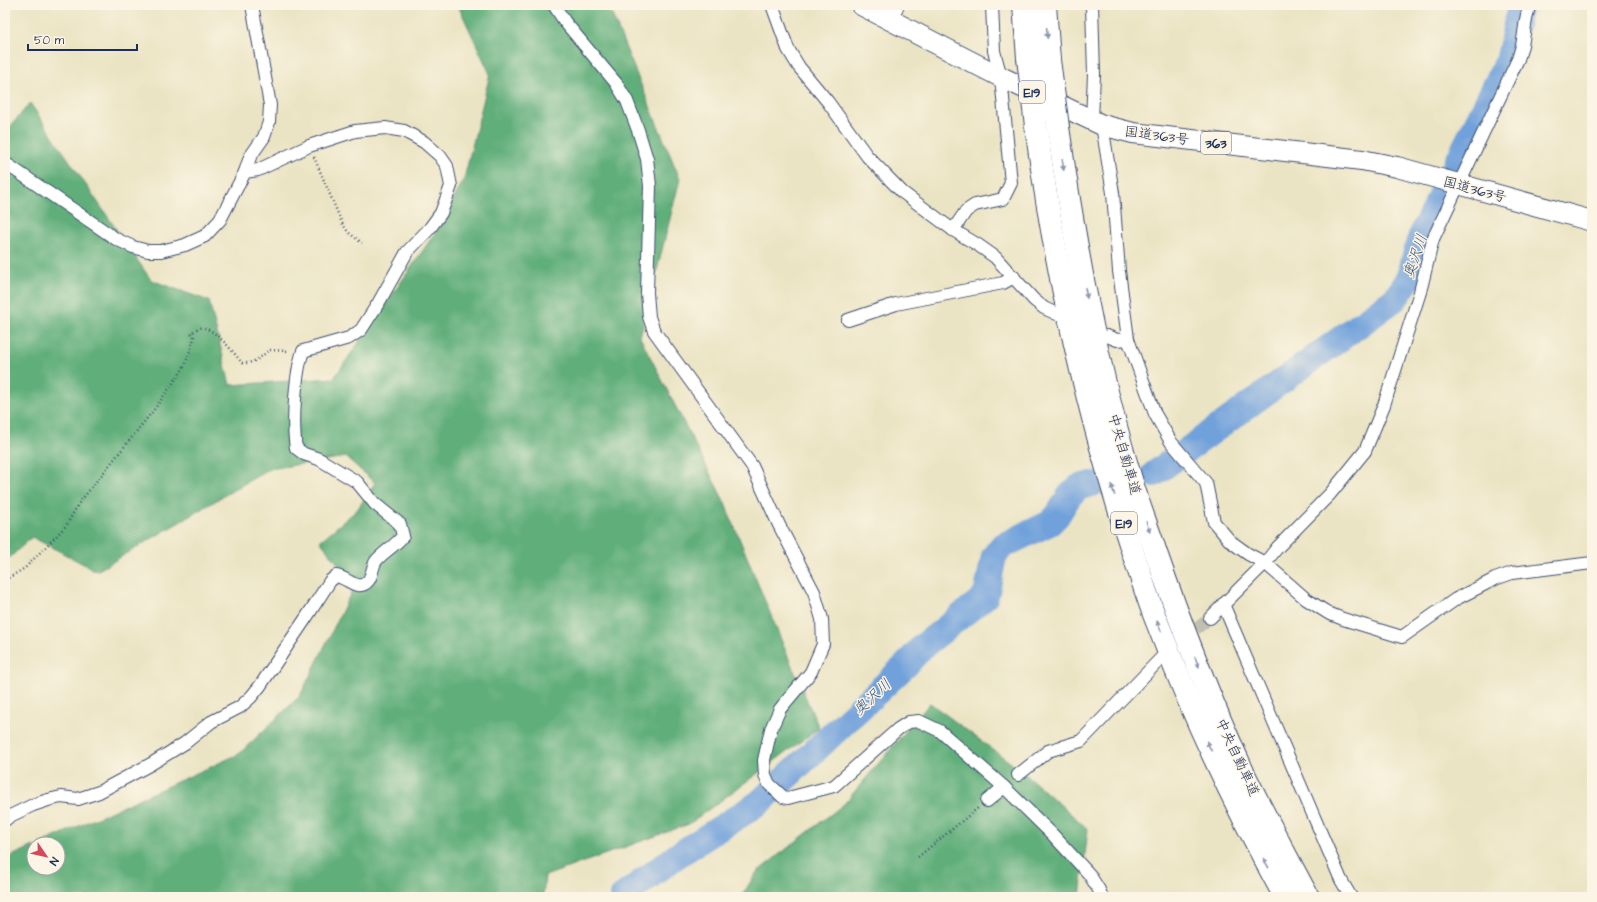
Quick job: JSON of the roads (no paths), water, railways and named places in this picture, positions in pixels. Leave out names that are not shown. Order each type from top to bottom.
[{"type":"highway","name":"国道363号","points":[[861,5],[895,13],[1001,77],[1097,123],[1133,133],[1362,160],[1397,167],[1592,221]]},
{"type":"highway","name":"中央自動車道","points":[[1024,5],[1058,127],[1064,174],[1089,305],[1107,390],[1131,480],[1178,614],[1209,693],[1244,774],[1308,897]]},
{"type":"highway","name":"中央自動車道","points":[[1045,5],[1039,59],[1036,126],[1043,178],[1067,307],[1112,488],[1156,621],[1197,720],[1249,832],[1285,897]]},
{"type":"street","points":[[5,164],[116,239],[133,247],[148,251],[161,251],[185,245],[205,236],[220,220],[245,172],[250,157],[264,137],[269,122],[270,105],[252,5]]},
{"type":"street","points":[[554,5],[565,22],[616,83],[627,100],[647,159],[650,186],[647,293],[649,317],[654,331],[752,466],[779,525],[814,592],[822,619],[823,644],[811,672],[780,709],[771,729],[764,760],[765,775],[769,784],[783,797],[788,798],[834,786],[898,729],[909,722],[919,720],[940,731],[1004,787],[1080,863],[1100,890],[1102,897]]},
{"type":"street","points":[[772,5],[788,49],[799,67],[828,102],[867,156],[902,192],[953,230],[995,257],[1034,300],[1044,308],[1057,314]]},
{"type":"street","points":[[953,230],[966,211],[975,205],[1003,199],[1011,183],[1001,77],[994,50],[992,5]]},
{"type":"street","points":[[1092,5],[1097,123],[1113,193],[1119,271],[1128,339],[1155,414],[1171,442],[1206,484],[1214,522],[1230,541],[1248,554],[1265,563],[1306,599],[1328,613],[1402,637],[1456,599],[1495,579],[1512,573],[1592,563]]},
{"type":"street","points":[[1210,618],[1265,563],[1276,548],[1330,494],[1365,451],[1384,405],[1420,292],[1433,239],[1518,59],[1523,41],[1523,29],[1530,5]]},
{"type":"street","points":[[5,820],[33,805],[48,800],[61,797],[78,799],[99,792],[151,764],[185,743],[211,722],[240,707],[251,698],[260,686],[330,581],[336,576],[342,576],[358,585],[367,583],[371,577],[376,561],[397,544],[403,536],[400,524],[375,504],[357,482],[319,459],[304,454],[296,448],[293,434],[299,364],[303,351],[349,338],[361,330],[379,302],[407,252],[430,228],[441,213],[452,186],[446,166],[440,156],[424,142],[404,131],[385,128],[355,131],[309,146],[258,170],[245,172]]},
{"type":"street","points":[[848,320],[896,304],[1003,283],[1014,277]]},
{"type":"street","points":[[1107,336],[1117,340],[1128,339]]},
{"type":"street","points":[[1223,604],[1341,880],[1351,897]]},
{"type":"street","points":[[1018,775],[1048,751],[1081,741],[1167,652]]},
{"type":"street","points":[[986,801],[1004,787]]},
{"type":"waterway","name":"奥沢川","points":[[1154,474],[1395,299],[1408,280],[1421,235],[1509,58],[1520,5]]},
{"type":"waterway","name":"奥沢川","points":[[623,896],[678,855],[759,803],[906,665],[922,647],[986,596],[994,556],[1002,546],[1050,523],[1057,516],[1070,495],[1079,487],[1092,484]]},
{"type":"tunnel","points":[[1182,640],[1210,618]]}]
